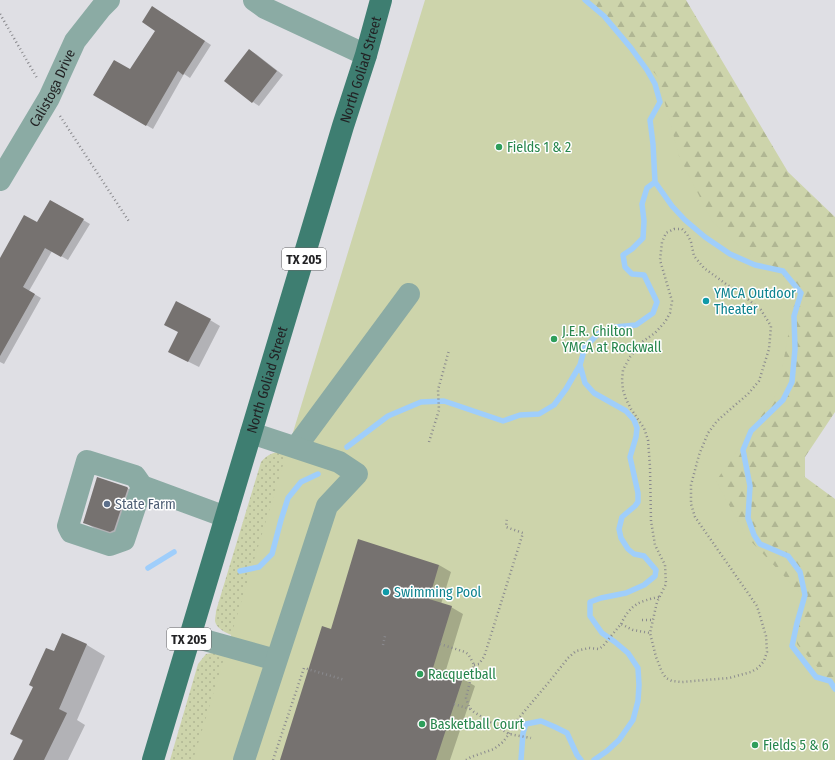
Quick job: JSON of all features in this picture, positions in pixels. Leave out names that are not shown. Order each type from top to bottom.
[{"type":"main road","name":"North Goliad Street","points":[[153,760],[343,126],[366,55],[381,0]]},
{"type":"street","name":"Calistoga Drive","points":[[0,180],[49,98],[75,41],[109,0]]},
{"type":"street","points":[[254,0],[265,8],[366,55]]},
{"type":"street","points":[[296,447],[409,294]]},
{"type":"street","points":[[244,760],[327,506],[357,474],[339,462],[252,433]]},
{"type":"street","points":[[142,486],[226,517]]},
{"type":"street","points":[[190,636],[276,660]]},
{"type":"path","points":[[0,14],[49,98],[130,223]]},
{"type":"path","points":[[674,229],[682,229],[690,242],[694,256],[704,268],[761,310],[771,326],[769,349],[759,381],[748,394],[717,421],[708,433],[699,455],[691,486],[691,504],[694,517],[757,606],[766,636],[767,652],[764,661],[758,668],[751,672],[729,678],[682,682],[672,681],[666,678],[656,657],[650,634],[656,602],[660,597],[666,584],[665,565],[655,545],[651,521],[648,440],[644,428],[626,399],[622,380],[623,370],[630,357],[642,342],[655,334],[670,313],[672,301],[660,260],[662,242],[666,233],[674,229]]},
{"type":"path","points":[[429,442],[439,410],[438,390],[449,350]]},
{"type":"path","points":[[474,665],[479,664],[484,657],[523,533],[506,528],[507,517]]},
{"type":"path","points":[[466,760],[494,749],[503,742],[518,719],[568,658],[576,651],[589,648],[599,649],[618,628],[625,616],[635,604],[646,599],[660,597]]},
{"type":"path","points":[[642,620],[653,620]]},
{"type":"path","points":[[621,624],[632,630],[650,634]]},
{"type":"path","points":[[382,645],[385,636]]},
{"type":"path","points":[[440,644],[468,654],[474,665],[466,698],[470,709]]},
{"type":"path","points":[[273,760],[304,668],[345,680]]},
{"type":"path","points":[[454,704],[470,709],[509,734],[531,738]]},
{"type":"green space","name":"J.E.R. Chilton YMCA at Rockwall","points":[[425,0],[591,0],[658,77],[679,156],[712,221],[742,249],[797,285],[778,392],[716,481],[746,536],[801,594],[797,644],[835,687],[835,760],[193,760]]},
{"type":"green space","points":[[534,0],[686,0],[788,172],[835,217],[835,412],[805,457],[805,477],[835,499],[835,733],[399,399]]},
{"type":"green space","points":[[277,452],[325,468],[256,642],[226,633],[217,626],[215,619],[216,611],[261,462],[268,456]]},
{"type":"green space","points":[[206,654],[227,654],[218,760],[170,760],[198,664]]},
{"type":"building","points":[[152,6],[205,41],[183,75],[178,71],[146,126],[93,95],[114,60],[130,69],[155,31],[142,22]]},
{"type":"building","points":[[249,49],[277,71],[252,103],[224,81]]},
{"type":"building","points":[[50,200],[84,219],[61,257],[45,248],[23,287],[35,294],[0,356],[0,258],[24,215],[37,222]]},
{"type":"building","points":[[176,301],[211,319],[188,362],[168,352],[178,332],[164,325]]},
{"type":"building","name":"State Farm","points":[[97,477],[128,488],[114,530],[110,532],[83,523]]},
{"type":"building","points":[[358,539],[439,565],[429,599],[452,606],[433,668],[463,678],[436,760],[280,760],[322,626],[331,629]]},
{"type":"building","points":[[62,633],[87,644],[59,709],[67,713],[44,760],[13,760],[23,740],[10,734],[33,687],[29,685],[46,648],[54,651]]},
{"type":"waterway","points":[[585,0],[604,16],[631,48],[655,84],[660,102],[650,120],[655,182],[672,206],[685,220],[705,237],[730,254],[755,265],[783,271],[801,293],[794,316],[795,349],[792,382],[783,400],[751,431],[743,450],[750,486],[748,518],[754,535],[760,544],[788,556],[800,572],[805,595],[792,646],[816,677],[830,681],[835,689]]},
{"type":"waterway","points":[[594,760],[619,740],[633,720],[638,701],[639,685],[638,668],[628,653],[602,633],[590,616],[590,602],[601,598],[626,593],[644,585],[655,576],[656,570],[644,556],[634,554],[628,549],[621,538],[619,529],[622,517],[638,502],[638,493],[630,457],[637,428],[634,420],[626,411],[594,393],[585,383],[580,365],[585,347],[599,333],[615,327],[636,325],[653,313],[657,302],[644,275],[632,274],[625,267],[623,255],[632,249],[643,238],[644,221],[642,204],[647,188],[655,182]]},
{"type":"waterway","points":[[347,447],[388,416],[421,402],[444,401],[503,421],[520,415],[539,414],[554,405],[566,389],[580,365]]},
{"type":"waterway","points":[[240,571],[259,567],[272,554],[288,498],[301,482],[318,474]]},
{"type":"waterway","points":[[148,568],[174,552]]},
{"type":"waterway","points":[[521,760],[523,733],[526,724],[541,721],[567,733],[577,755],[581,760]]},
{"type":"place","name":"Fields 1 & 2","points":[[499,147]]},
{"type":"place","name":"YMCA Outdoor Theater","points":[[706,301]]},
{"type":"place","name":"J.E.R. Chilton YMCA at Rockwall","points":[[554,339]]},
{"type":"place","name":"State Farm","points":[[107,504]]},
{"type":"place","name":"Swimming Pool","points":[[386,592]]},
{"type":"place","name":"Racquetball","points":[[420,674]]},
{"type":"place","name":"Basketball Court","points":[[422,724]]},
{"type":"place","name":"Fields 5 & 6","points":[[755,745]]}]
